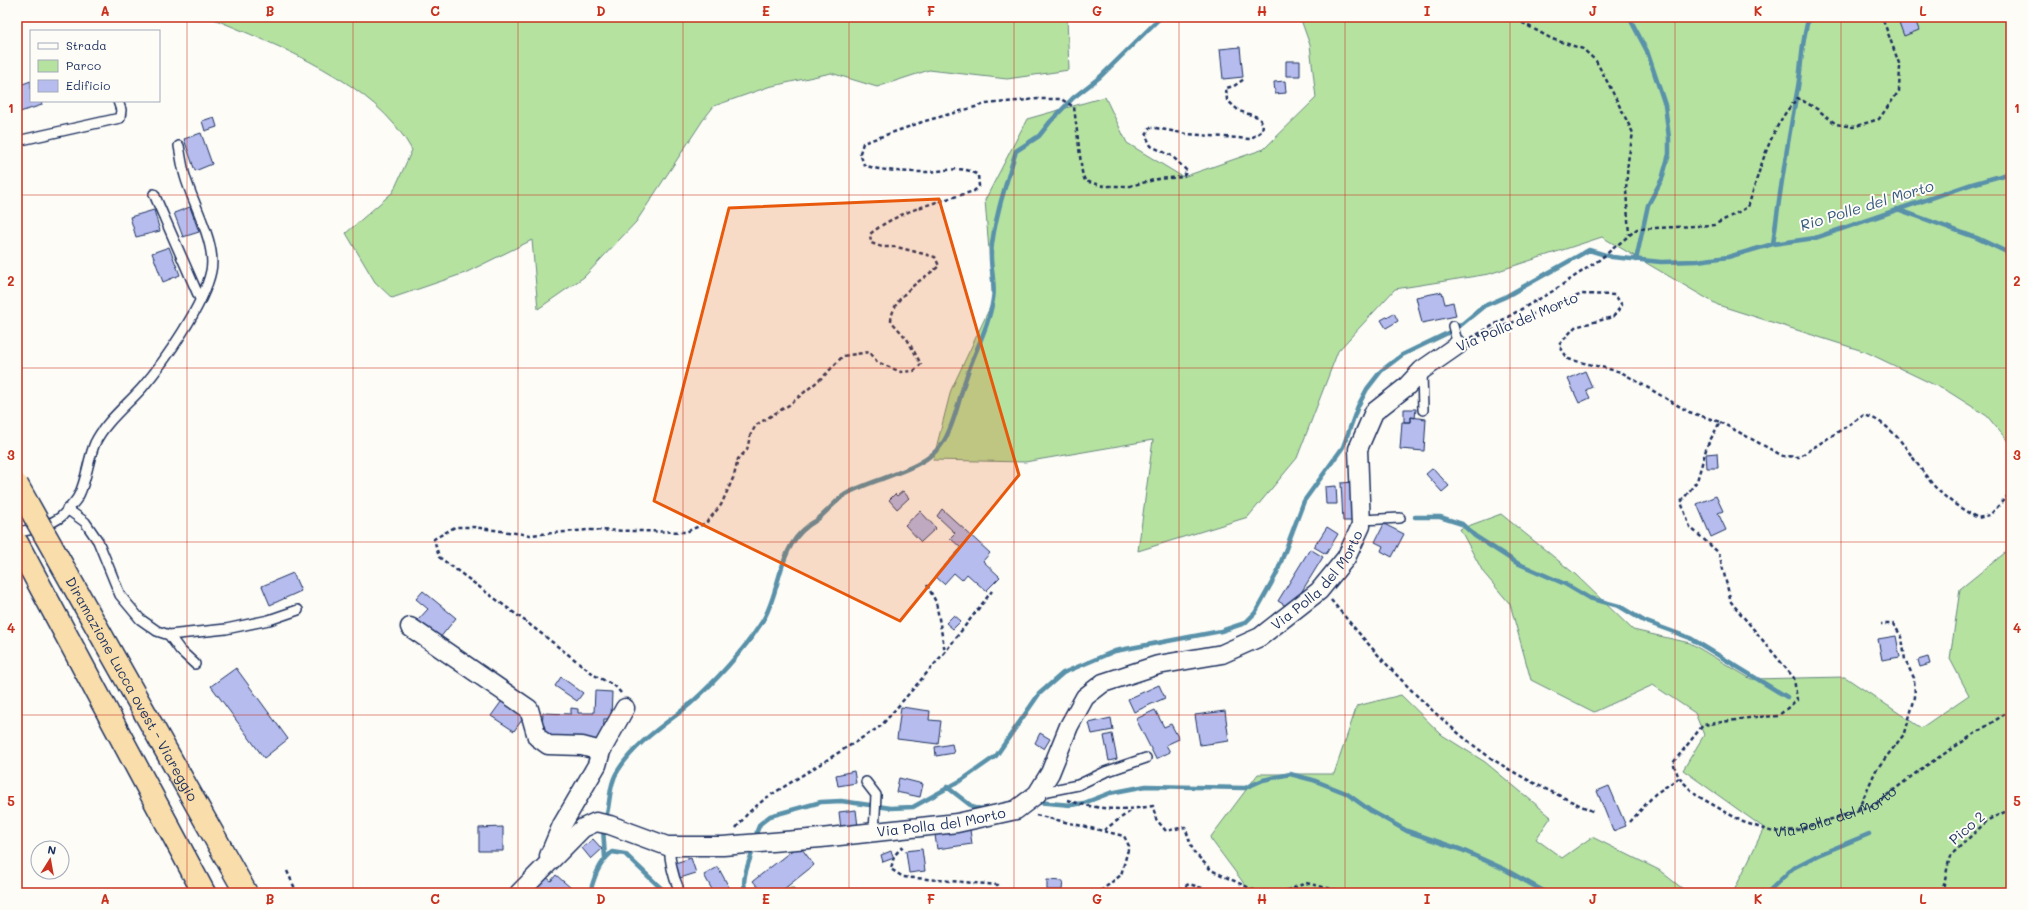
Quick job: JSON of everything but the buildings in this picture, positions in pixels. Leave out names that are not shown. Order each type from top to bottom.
[{"type":"highway","name":"Diramazione Lucca ovest - Viareggio","points":[[17,485],[246,893]]},
{"type":"highway","points":[[17,543],[204,893]]},
{"type":"street","name":"Via Polla del Morto","points":[[519,893],[583,828],[603,823],[669,846],[723,846],[957,823],[1016,810],[1036,795],[1050,773],[1069,726],[1085,697],[1103,683],[1158,665],[1222,654],[1260,637],[1322,588],[1346,558],[1361,526],[1362,520],[1358,449],[1374,412],[1406,387],[1422,370],[1457,341]]},
{"type":"street","points":[[410,627],[529,709],[537,737],[548,745],[582,746],[601,751]]},
{"type":"street","points":[[544,866],[562,825],[597,765],[601,751],[624,708]]},
{"type":"lane","points":[[17,141],[120,118],[121,110],[118,102]]},
{"type":"lane","points":[[17,531],[27,532],[60,517],[79,496],[96,442],[165,358],[190,318],[212,271],[212,256],[202,220],[185,176],[179,146]]},
{"type":"lane","points":[[154,194],[200,299]]},
{"type":"lane","points":[[1453,326],[1457,341]]},
{"type":"lane","points":[[1422,370],[1422,410]]},
{"type":"lane","points":[[67,509],[85,522],[98,541],[120,595],[140,619],[157,630],[169,635],[226,629],[268,620],[298,610]]},
{"type":"lane","points":[[1362,520],[1400,518]]},
{"type":"lane","points":[[169,635],[180,650],[195,664]]},
{"type":"lane","points":[[1036,795],[1078,785],[1105,772],[1146,758]]},
{"type":"lane","points":[[866,782],[876,795],[874,832]]},
{"type":"lane","points":[[669,846],[673,877],[678,887]]},
{"type":"path","points":[[1518,17],[1521,22],[1552,39],[1582,49],[1596,61],[1608,82],[1633,133],[1628,160],[1626,190],[1629,236]]},
{"type":"path","points":[[1457,341],[1553,291],[1599,260],[1637,229],[1714,225],[1748,207],[1762,164],[1788,109],[1798,98],[1817,109],[1836,124],[1853,127],[1879,119],[1899,91],[1900,66],[1882,17]]},
{"type":"path","points":[[624,708],[623,696],[615,686],[596,676],[439,557],[434,539],[455,527],[474,527],[530,535],[588,530],[686,532],[706,523],[721,505],[734,476],[738,459],[747,450],[750,436],[756,425],[789,405],[824,376],[843,356],[870,352],[877,362],[901,372],[914,371],[921,364],[907,339],[891,320],[892,311],[901,297],[939,266],[935,257],[897,247],[882,247],[871,243],[870,234],[881,225],[917,210],[974,191],[979,186],[978,175],[969,169],[925,172],[874,169],[864,165],[860,153],[863,143],[925,121],[986,104],[1038,98],[1061,99],[1074,107],[1082,172],[1085,181],[1104,186],[1130,186],[1158,179],[1183,177],[1187,171],[1172,156],[1151,146],[1146,136],[1149,128],[1187,134],[1250,139],[1262,131],[1263,124],[1258,117],[1239,111],[1227,100],[1226,88],[1234,86],[1244,79]]},
{"type":"path","name":"Via Polla del Morto","points":[[1457,341],[1582,294],[1615,295],[1622,305],[1613,317],[1575,327],[1559,345],[1568,359],[1622,372],[1689,412],[1720,422]]},
{"type":"path","points":[[1630,822],[1655,794],[1679,778],[1673,763],[1702,725],[1755,717],[1778,716],[1797,700],[1794,678],[1731,602],[1719,553],[1690,527],[1681,502],[1698,481],[1708,446],[1720,422],[1783,456],[1799,457],[1864,415],[1877,418],[1891,432],[1937,489],[1956,506],[1978,518],[1990,515],[2011,492]]},
{"type":"path","points":[[927,585],[936,602],[945,652]]},
{"type":"path","points":[[1322,588],[1411,690],[1472,744],[1517,774],[1594,812]]},
{"type":"path","points":[[723,846],[748,813],[766,798],[834,757],[881,726],[945,652],[992,591]]},
{"type":"path","points":[[1858,810],[1876,770],[1905,733],[1915,697],[1914,678],[1905,660],[1902,637],[1893,624],[1882,624]]},
{"type":"path","name":"Via Polla del Morto","points":[[1679,778],[1696,795],[1743,822],[1773,832],[1798,830],[1873,806],[1921,769],[2011,710]]},
{"type":"path","points":[[1062,798],[1090,807],[1133,809],[1153,806],[1156,819],[1166,831],[1185,827],[1193,851],[1211,870],[1260,893]]},
{"type":"path","points":[[1104,830],[1133,809]]},
{"type":"path","name":"Pico 2","points":[[1942,893],[1950,856],[1988,820],[2011,809]]},
{"type":"path","points":[[1016,810],[1124,836],[1129,846],[1121,875],[1098,893]]},
{"type":"path","points":[[905,842],[894,856],[891,869],[903,877],[998,885],[998,893]]},
{"type":"path","points":[[287,871],[297,893]]},
{"type":"path","points":[[1280,893],[1306,883],[1349,893]]},
{"type":"path","points":[[1172,893],[1189,884],[1202,888],[1208,893]]},
{"type":"highlighted area","points":[[939,199],[1019,475],[900,621],[654,501],[729,208]]},
{"type":"green space","points":[[209,17],[1067,17],[1069,70],[1007,79],[929,70],[877,87],[831,73],[768,87],[714,106],[703,120],[636,222],[584,277],[538,309],[532,240],[465,273],[392,298],[375,282],[346,233],[393,192],[412,150],[395,126],[374,104],[350,85],[322,68],[265,40]]},
{"type":"green space","points":[[1300,17],[2011,17],[2011,445],[1987,416],[1949,392],[1866,352],[1718,305],[1602,237],[1489,274],[1395,289],[1338,351],[1297,458],[1248,517],[1138,551],[1153,440],[1025,462],[933,460],[951,390],[993,301],[985,200],[1027,119],[1105,97],[1127,143],[1183,177],[1264,149],[1316,98],[1310,45]]},
{"type":"green space","points":[[1501,514],[1576,575],[1633,630],[1690,643],[1751,679],[1845,677],[1921,728],[1969,695],[1950,659],[1960,589],[2011,548],[2011,893],[1733,893],[1764,828],[1683,770],[1704,735],[1695,713],[1653,685],[1594,712],[1531,680],[1510,604],[1483,572],[1460,529]]},
{"type":"green space","points":[[1401,695],[1442,735],[1485,762],[1551,817],[1536,839],[1562,858],[1592,837],[1659,870],[1688,893],[1251,893],[1210,838],[1258,774],[1334,774],[1357,706]]},
{"type":"green space","points":[[794,888],[795,893],[735,893],[736,889]]},
{"type":"waterway","points":[[605,821],[615,775],[626,759],[652,734],[690,704],[709,686],[729,665],[755,633],[773,598],[780,571],[790,546],[798,535],[846,494],[913,467],[936,451],[944,441],[954,418],[969,368],[985,329],[991,309],[994,293],[991,253],[995,227],[1016,151],[1039,136],[1073,98],[1100,77],[1161,17]]},
{"type":"waterway","points":[[1629,17],[1647,51],[1665,105],[1669,138],[1669,154],[1662,179],[1648,205],[1636,260]]},
{"type":"waterway","points":[[1773,244],[1784,165],[1798,87],[1803,44],[1809,17]]},
{"type":"waterway","name":"Rio Polle del Morto","points":[[756,840],[757,831],[760,824],[770,816],[821,802],[841,801],[891,808],[913,807],[962,780],[996,756],[1039,694],[1063,673],[1115,651],[1221,631],[1245,623],[1255,613],[1276,575],[1304,501],[1343,447],[1358,406],[1367,389],[1381,371],[1402,355],[1456,329],[1484,306],[1505,297],[1589,250],[1612,257],[1661,262],[1697,261],[1728,257],[1773,244],[1815,238],[1972,184],[2011,173]]},
{"type":"waterway","points":[[1897,209],[1977,238],[2011,254]]},
{"type":"waterway","points":[[1415,517],[1440,517],[1462,524],[1475,536],[1517,563],[1565,584],[1589,598],[1619,606],[1644,621],[1690,638],[1787,697]]},
{"type":"waterway","points":[[1036,802],[1071,805],[1084,803],[1110,793],[1146,786],[1245,788],[1263,780],[1290,774],[1313,780],[1346,793],[1371,811],[1407,831],[1462,850],[1504,869],[1547,893]]},
{"type":"waterway","points":[[947,787],[974,808],[986,809]]},
{"type":"waterway","points":[[603,828],[605,858]]},
{"type":"waterway","points":[[1767,893],[1793,868],[1818,855],[1869,834]]},
{"type":"waterway","name":"Rio Polle del Morto","points":[[746,893],[744,888],[745,876],[754,847]]},
{"type":"waterway","name":"Rio Polle del Morto","points":[[590,893],[593,881],[598,871],[607,856],[612,852],[625,854],[666,893]]}]
